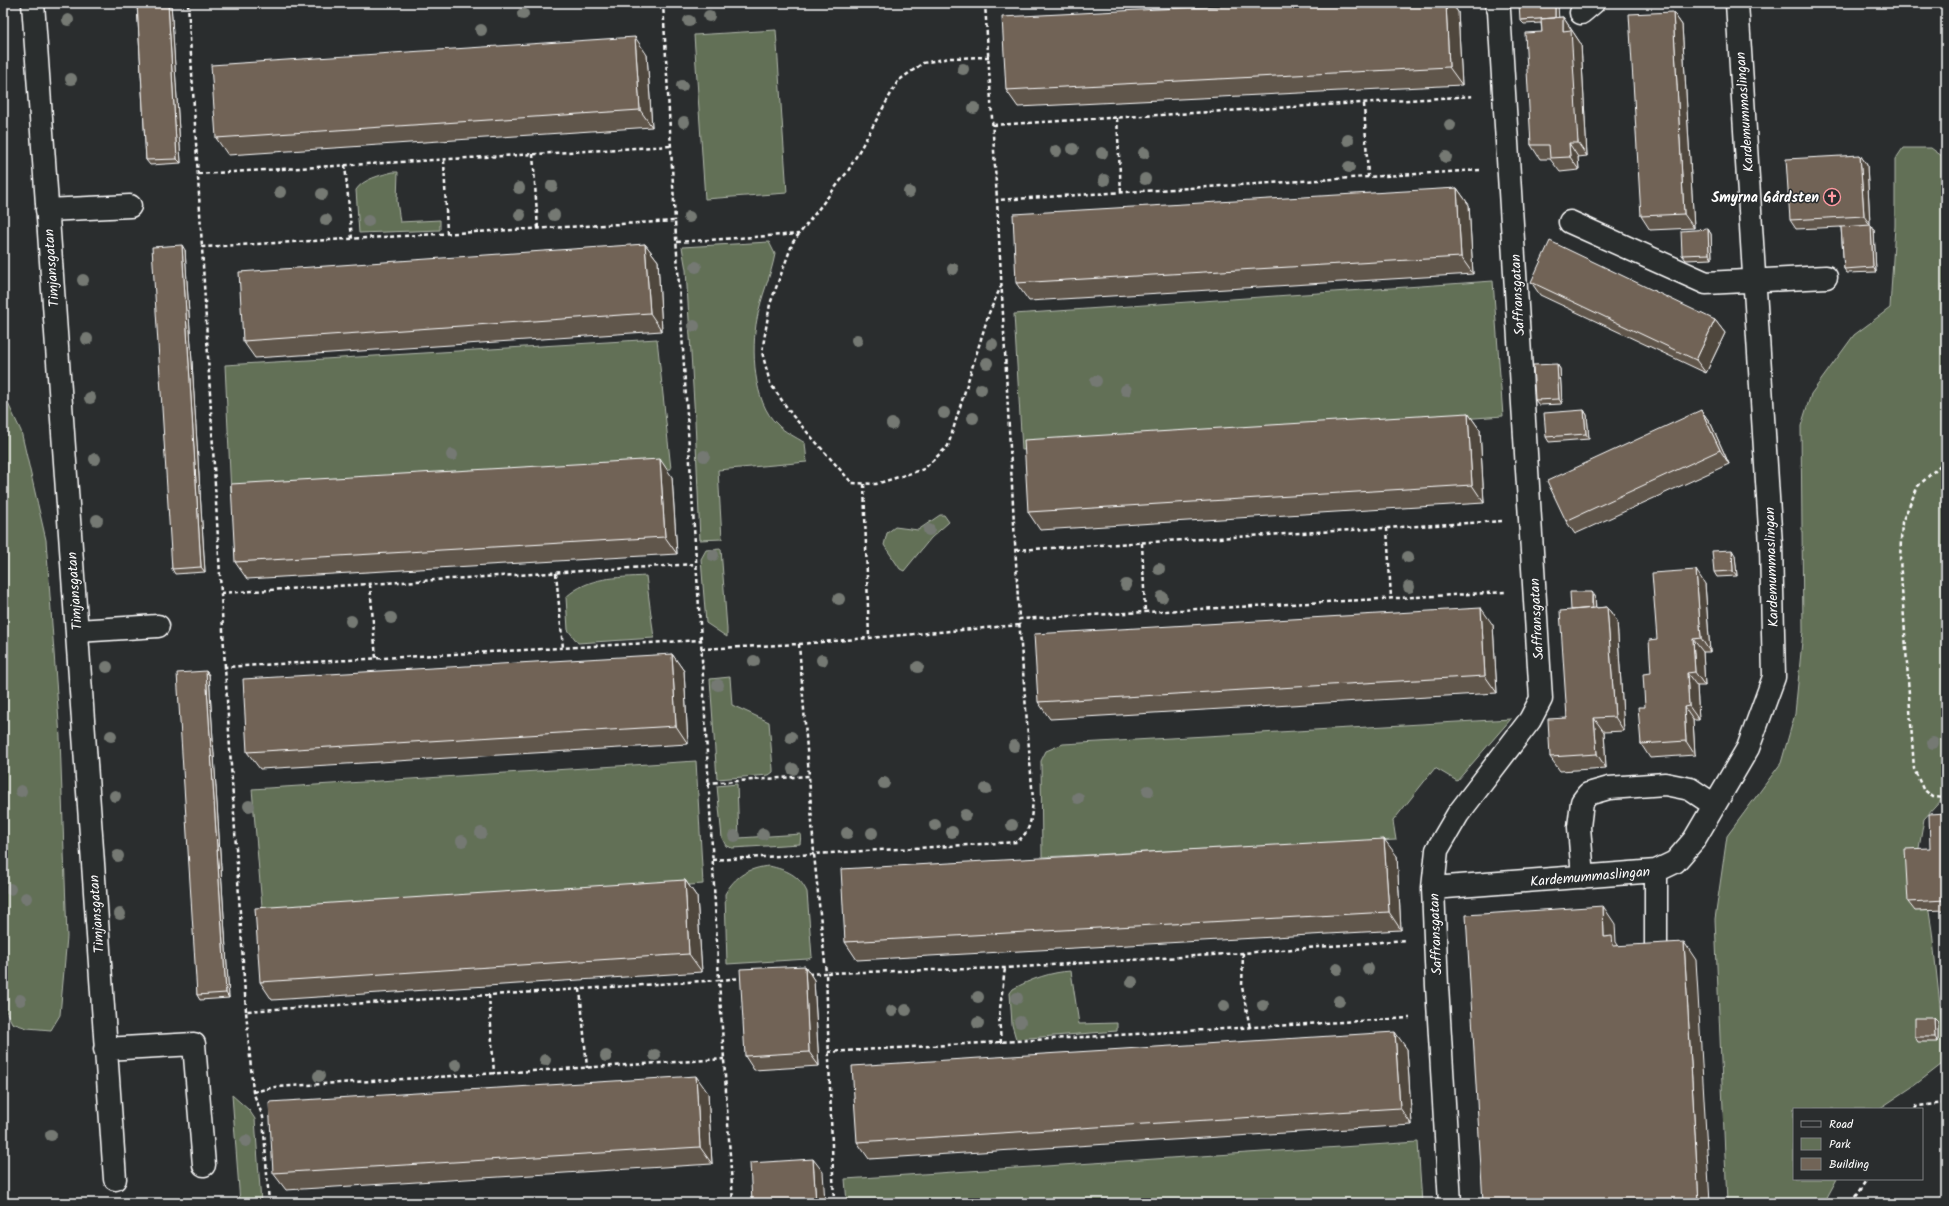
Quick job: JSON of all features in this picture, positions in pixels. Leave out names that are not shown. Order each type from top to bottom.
[{"type":"street","name":"Timjansgatan","points":[[33,3],[114,1179]]},
{"type":"street","name":"Saffransgatan","points":[[1450,1203],[1437,986],[1433,888],[1437,850],[1458,814],[1530,720],[1541,699],[1499,11],[1496,3]]},
{"type":"street","name":"Kardemummaslingan","points":[[1433,888],[1656,871],[1675,862],[1694,840],[1748,748],[1774,677],[1771,545],[1737,3]]},
{"type":"street","points":[[47,210],[130,206]]},
{"type":"street","points":[[1570,222],[1706,283],[1826,277]]},
{"type":"street","points":[[76,631],[158,626]]},
{"type":"street","points":[[1583,877],[1579,827],[1582,802],[1588,794],[1609,788],[1665,784],[1690,789],[1714,805]]},
{"type":"street","points":[[1656,871],[1656,962]]},
{"type":"street","points":[[105,1049],[194,1044],[204,1165]]},
{"type":"path","points":[[188,3],[225,667],[246,1011],[253,1092],[263,1117],[269,1203]]},
{"type":"path","points":[[702,3],[664,4],[675,221],[702,649],[719,980],[734,1203]]},
{"type":"path","points":[[712,860],[1017,842],[1026,835],[1030,823],[1033,800],[1019,619],[1002,283],[985,3]]},
{"type":"path","points":[[989,57],[950,58],[923,64],[898,81],[848,171],[793,242],[770,304],[762,352],[770,383],[792,415],[852,483],[876,484],[924,469],[948,446],[989,313],[1002,283]]},
{"type":"path","points":[[993,125],[1483,96]]},
{"type":"path","points":[[1364,104],[1368,177]]},
{"type":"path","points":[[1117,118],[1121,192]]},
{"type":"path","points":[[198,174],[671,146]]},
{"type":"path","points":[[533,154],[538,228]]},
{"type":"path","points":[[444,160],[447,234]]},
{"type":"path","points":[[345,165],[352,239]]},
{"type":"path","points":[[997,200],[1486,170]]},
{"type":"path","points":[[202,247],[675,221]]},
{"type":"path","points":[[677,242],[799,234]]},
{"type":"path","points":[[1946,460],[1918,486],[1902,522],[1900,559],[1914,768],[1923,789],[1933,797],[1946,798]]},
{"type":"path","points":[[864,484],[869,638]]},
{"type":"path","points":[[1016,550],[1505,521]]},
{"type":"path","points":[[1387,528],[1391,598]]},
{"type":"path","points":[[1142,542],[1145,612]]},
{"type":"path","points":[[221,593],[696,564]]},
{"type":"path","points":[[556,573],[563,648]]},
{"type":"path","points":[[370,584],[376,659]]},
{"type":"path","points":[[1019,619],[1509,592]]},
{"type":"path","points":[[702,649],[799,644],[1020,625]]},
{"type":"path","points":[[225,667],[701,640]]},
{"type":"path","points":[[799,644],[814,854],[826,973],[834,1203]]},
{"type":"path","points":[[708,783],[809,776]]},
{"type":"path","points":[[803,974],[1005,968],[1243,953],[1408,940]]},
{"type":"path","points":[[1243,953],[1242,987],[1250,1028]]},
{"type":"path","points":[[1001,1043],[999,1017],[1005,968]]},
{"type":"path","points":[[246,1011],[749,978]]},
{"type":"path","points":[[580,989],[588,1068]]},
{"type":"path","points":[[489,995],[494,1074]]},
{"type":"path","points":[[828,1052],[1414,1018]]},
{"type":"path","points":[[253,1092],[275,1087],[724,1059]]},
{"type":"path","points":[[1916,1108],[1917,1106],[1946,1103]]},
{"type":"path","points":[[1851,1203],[1866,1180]]},
{"type":"green space","points":[[776,30],[787,193],[705,199],[694,35]]},
{"type":"green space","points":[[1903,148],[1931,148],[1946,159],[1946,795],[1924,819],[1919,848],[1932,931],[1946,1061],[1915,1085],[1880,1108],[1793,1108],[1793,1180],[1836,1180],[1824,1203],[1727,1203],[1715,919],[1727,836],[1781,763],[1795,714],[1803,631],[1801,426],[1811,394],[1854,335],[1890,308],[1895,226],[1895,160]]},
{"type":"green space","points":[[393,172],[398,172],[397,201],[400,222],[440,220],[440,230],[359,233],[356,190],[368,180]]},
{"type":"green space","points":[[769,242],[775,254],[761,302],[755,331],[754,359],[756,374],[763,403],[769,415],[783,430],[805,443],[807,462],[718,470],[722,539],[700,540],[695,420],[686,270],[682,247]]},
{"type":"green space","points":[[1493,281],[1503,416],[1022,450],[1014,314]]},
{"type":"green space","points":[[657,339],[671,469],[231,495],[225,365]]},
{"type":"green space","points":[[3,393],[21,431],[46,540],[60,737],[67,937],[60,1015],[51,1030],[27,1028],[12,1023],[3,1005]]},
{"type":"green space","points":[[940,515],[944,515],[949,522],[931,538],[904,571],[900,569],[884,545],[887,533],[895,527],[918,530]]},
{"type":"green space","points":[[721,549],[727,637],[706,623],[701,559],[706,550]]},
{"type":"green space","points":[[646,576],[654,638],[578,643],[568,630],[566,597],[584,585],[603,579]]},
{"type":"green space","points":[[730,677],[732,705],[769,722],[773,772],[769,775],[717,779],[710,679]]},
{"type":"green space","points":[[1511,719],[1457,781],[1435,768],[1393,821],[1396,840],[1042,857],[1041,761],[1046,751],[1063,744]]},
{"type":"green space","points":[[696,761],[703,884],[263,918],[252,789]]},
{"type":"green space","points":[[737,784],[739,838],[801,834],[800,844],[732,848],[726,846],[722,838],[717,786]]},
{"type":"green space","points":[[769,866],[792,874],[800,881],[807,892],[812,957],[808,959],[727,964],[725,894],[733,882],[743,874],[755,869]]},
{"type":"green space","points":[[1071,971],[1079,1024],[1117,1023],[1117,1031],[1016,1039],[1012,1025],[1010,993],[1013,989],[1041,977]]},
{"type":"green space","points":[[232,1095],[249,1110],[255,1119],[261,1203],[240,1203]]},
{"type":"green space","points":[[1418,1142],[1422,1203],[847,1203],[845,1179]]},
{"type":"building","points":[[137,3],[168,3],[177,159],[146,160]]},
{"type":"building","points":[[1277,3],[1446,3],[1449,67],[1006,90],[1002,17]]},
{"type":"building","points":[[1519,3],[1555,3],[1555,18],[1520,20]]},
{"type":"building","points":[[1673,12],[1684,214],[1641,216],[1629,14]]},
{"type":"building","points":[[1563,17],[1563,31],[1571,30],[1578,143],[1569,143],[1570,157],[1550,158],[1549,145],[1531,145],[1525,33],[1542,32],[1541,19]]},
{"type":"building","points":[[635,37],[640,110],[216,138],[211,65]]},
{"type":"building","name":"Smyrna Gårdsten","points":[[1860,155],[1864,216],[1790,220],[1786,159]]},
{"type":"building","points":[[1457,188],[1461,257],[1016,283],[1013,214]]},
{"type":"building","points":[[1871,225],[1873,267],[1844,269],[1841,227]]},
{"type":"building","points":[[1708,229],[1709,254],[1682,255],[1681,231]]},
{"type":"building","points":[[1550,241],[1715,320],[1696,360],[1531,282]]},
{"type":"building","points":[[645,244],[650,313],[243,341],[239,272]]},
{"type":"building","points":[[182,245],[201,567],[172,569],[152,247]]},
{"type":"building","points":[[1557,364],[1559,399],[1535,400],[1533,365]]},
{"type":"building","points":[[1584,410],[1586,434],[1546,437],[1544,413]]},
{"type":"building","points":[[1701,410],[1720,450],[1566,521],[1547,481]]},
{"type":"building","points":[[1468,413],[1472,485],[1028,512],[1024,440]]},
{"type":"building","points":[[660,459],[665,537],[235,562],[231,484]]},
{"type":"building","points":[[1732,550],[1733,571],[1714,572],[1712,551]]},
{"type":"building","points":[[1696,570],[1701,638],[1693,639],[1695,672],[1687,673],[1689,706],[1684,707],[1686,741],[1641,744],[1638,707],[1645,707],[1643,674],[1651,673],[1649,640],[1657,639],[1652,573]]},
{"type":"building","points":[[1570,592],[1592,592],[1592,608],[1571,610]]},
{"type":"building","points":[[1607,607],[1615,717],[1594,718],[1597,754],[1550,757],[1548,719],[1567,718],[1560,611]]},
{"type":"building","points":[[1481,608],[1485,676],[1038,702],[1034,634]]},
{"type":"building","points":[[672,654],[676,726],[247,752],[243,679]]},
{"type":"building","points":[[206,671],[226,993],[197,995],[177,673]]},
{"type":"building","points":[[1946,813],[1946,900],[1908,902],[1905,849],[1930,848],[1929,814]]},
{"type":"building","points":[[1384,839],[1389,912],[845,942],[841,869]]},
{"type":"building","points":[[685,880],[689,954],[260,982],[255,908]]},
{"type":"building","points":[[1603,906],[1604,937],[1612,936],[1613,946],[1684,942],[1699,1203],[1483,1203],[1466,915]]},
{"type":"building","points":[[805,966],[809,1052],[745,1056],[740,969]]},
{"type":"building","points":[[1915,1018],[1934,1018],[1935,1037],[1915,1037]]},
{"type":"building","points":[[1395,1032],[1400,1108],[857,1142],[852,1066]]},
{"type":"building","points":[[696,1076],[700,1147],[273,1173],[269,1102]]},
{"type":"building","points":[[813,1159],[816,1203],[752,1203],[750,1163]]},
{"type":"place","name":"Smyrna Gårdsten","points":[[1832,197]]}]
